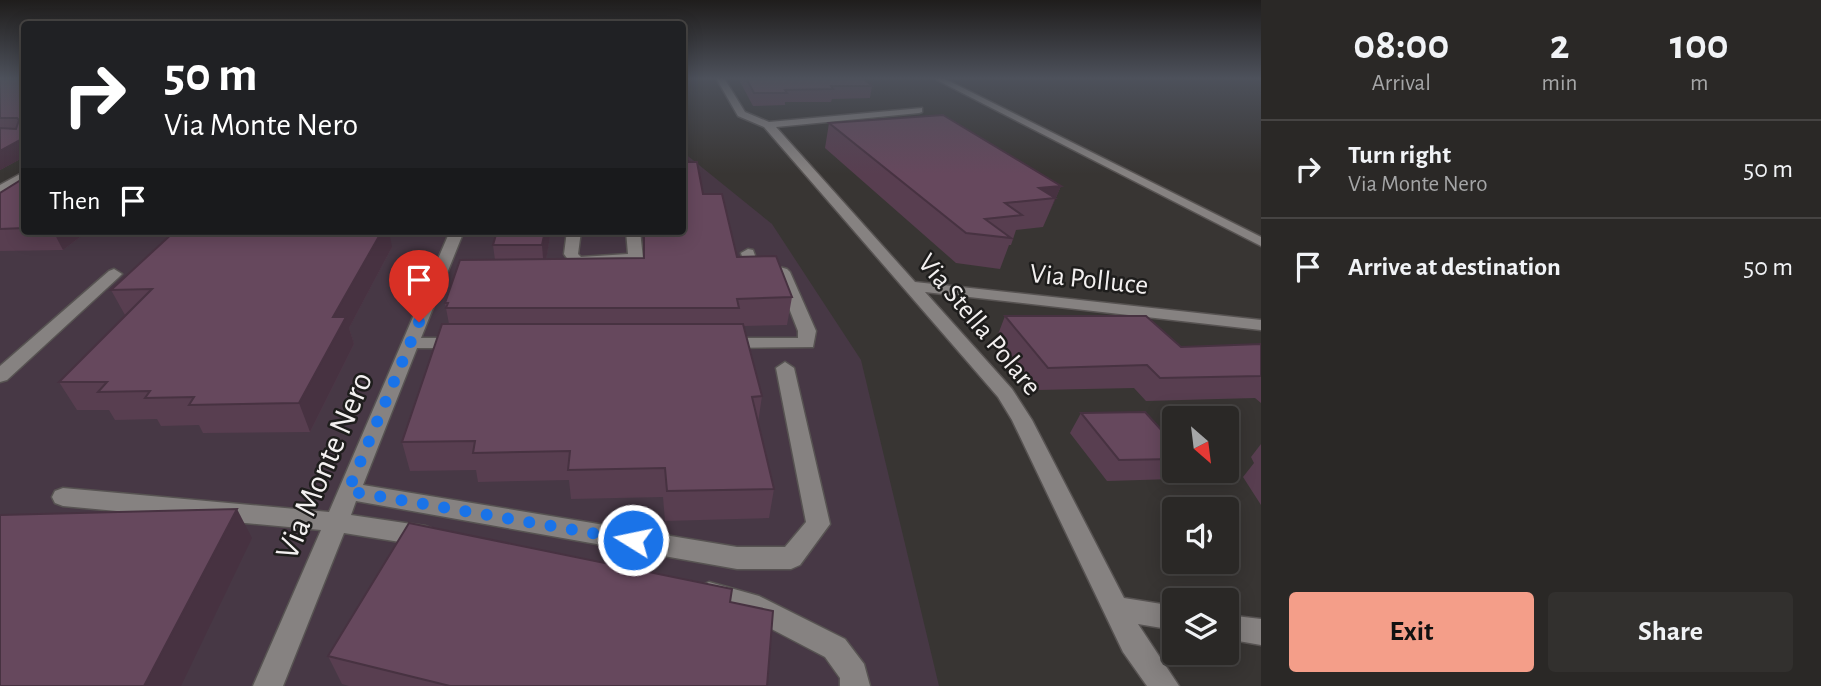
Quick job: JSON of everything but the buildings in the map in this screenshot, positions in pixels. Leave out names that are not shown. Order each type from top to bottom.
[{"type":"street","name":"Via Stella Polare","points":[[739,110],[741,114],[768,125],[1005,393],[1022,420],[1133,643],[1164,686]]},
{"type":"street","points":[[768,125],[919,110]]},
{"type":"street","points":[[1000,110],[1261,242]]},
{"type":"street","points":[[0,190],[21,179]]},
{"type":"street","name":"Via Monte Nero","points":[[268,686],[410,343],[444,279],[456,235]]},
{"type":"street","points":[[573,235],[571,254],[577,262],[636,258],[634,235]]},
{"type":"street","points":[[712,343],[807,343],[807,331],[782,272],[750,264],[748,254]]},
{"type":"street","points":[[0,376],[114,274]]},
{"type":"street","name":"Via Polluce","points":[[912,286],[1261,326]]},
{"type":"street","points":[[410,343],[479,343]]},
{"type":"street","points":[[348,491],[737,558],[791,558],[818,524],[785,368]]},
{"type":"street","points":[[63,497],[335,522],[444,539]]},
{"type":"street","points":[[684,588],[750,604],[835,648],[854,674],[855,686]]},
{"type":"street","points":[[1117,609],[1162,616]]},
{"type":"street","points":[[1239,629],[1261,632]]},
{"type":"shaded area","points":[[686,154],[772,224],[861,360],[939,686],[0,686],[0,210],[21,228],[21,235],[686,235]]},
{"type":"route","points":[[419,322],[348,491],[633,540]]}]
